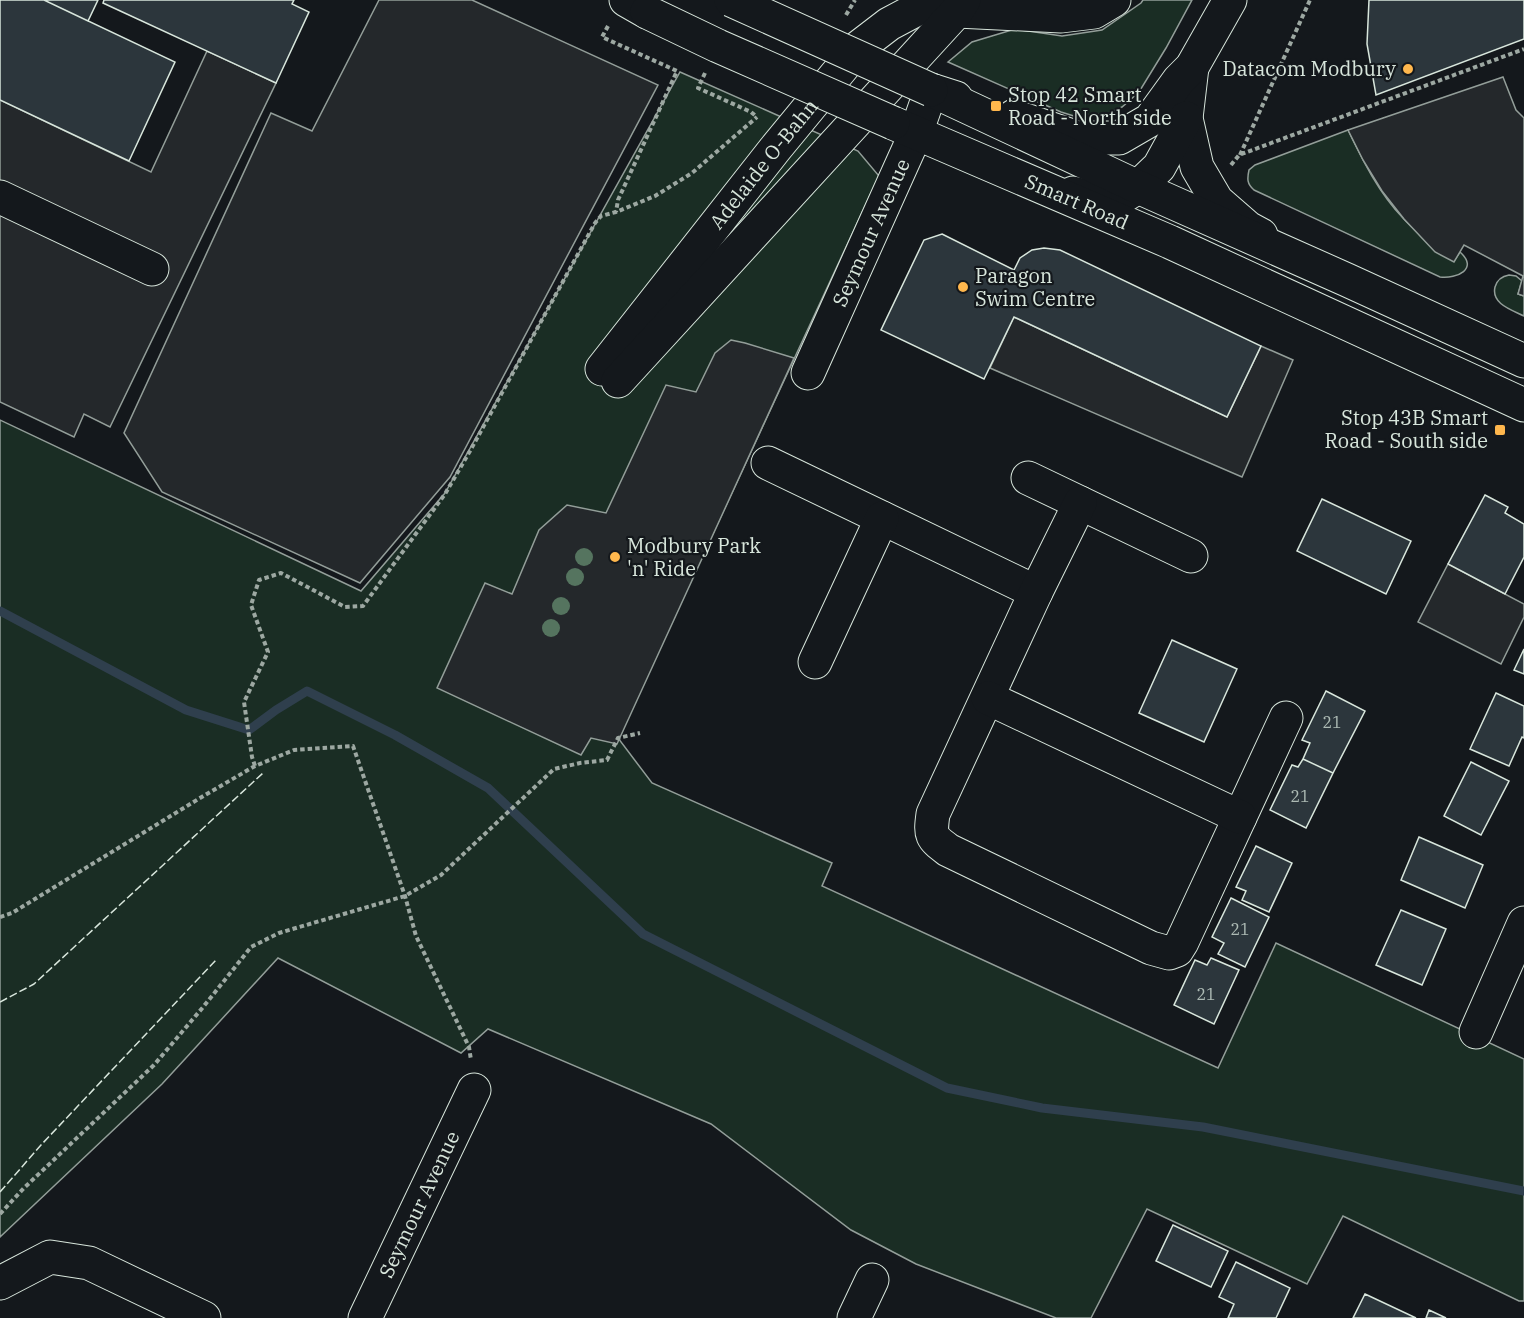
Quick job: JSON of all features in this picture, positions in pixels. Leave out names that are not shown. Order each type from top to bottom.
[{"type":"main road","name":"Smart Road","points":[[731,0],[1524,362]]},
{"type":"main road","name":"Adelaide O-Bahn","points":[[961,5],[610,375],[838,72],[859,47],[888,24],[921,7],[961,5],[1094,12],[1114,0]]},
{"type":"main road","points":[[931,90],[1078,138],[1119,138],[1150,120],[1179,80],[1192,67],[1230,0]]},
{"type":"main road","name":"Smart Road","points":[[628,12],[718,46],[1170,242],[1524,405]]},
{"type":"main road","points":[[1192,67],[1186,118],[1197,167],[1217,201],[1248,228],[1347,280]]},
{"type":"main road","name":"Seymour Avenue","points":[[808,373],[905,128],[931,90]]},
{"type":"main road","points":[[995,167],[1063,190],[1114,202],[1138,187],[1159,166],[1186,118]]},
{"type":"main road","points":[[1150,120],[1138,187],[1141,215],[1170,242]]},
{"type":"main road","points":[[0,197],[152,269]]},
{"type":"main road","points":[[768,463],[1036,592]]},
{"type":"main road","points":[[1028,478],[1191,556]]},
{"type":"main road","points":[[1080,503],[933,814],[931,828],[935,840],[948,850],[1151,948],[1169,953],[1177,950],[1182,942],[1286,718]]},
{"type":"main road","points":[[815,662],[882,518]]},
{"type":"main road","points":[[988,698],[1240,817]]},
{"type":"main road","points":[[1476,1032],[1524,923]]},
{"type":"main road","name":"Seymour Avenue","points":[[365,1318],[474,1090]]},
{"type":"main road","points":[[0,1283],[50,1257],[89,1263],[204,1318]]},
{"type":"main road","points":[[854,1318],[872,1280]]},
{"type":"path","points":[[855,0],[844,19],[876,33]]},
{"type":"path","points":[[1225,171],[1239,155],[1310,0]]},
{"type":"path","points":[[616,212],[618,200],[677,71],[602,37],[628,12]]},
{"type":"path","points":[[1239,155],[1524,49]]},
{"type":"path","points":[[707,68],[698,88],[751,112],[757,117]]},
{"type":"path","points":[[255,766],[244,702],[268,652],[251,605],[259,580],[281,573],[345,607],[363,606],[445,494],[595,223],[602,216],[655,196],[692,173],[764,111]]},
{"type":"path","points":[[0,1214],[24,1188],[154,1065],[251,947],[279,933],[405,896],[441,874],[554,769],[607,760],[618,738],[640,733]]},
{"type":"path","points":[[0,917],[12,913],[255,766],[294,750],[353,746],[405,896],[416,936],[469,1047],[474,1090]]},
{"type":"green space","points":[[1143,0],[1192,0],[1139,92],[1122,107],[1109,113],[1077,117],[1061,112],[948,62],[972,42],[1015,29],[1062,36],[1102,30]]},
{"type":"green space","points":[[680,72],[858,151],[879,176],[618,738],[652,783],[832,863],[822,886],[1218,1068],[1276,943],[1524,1059],[1524,1301],[1519,1301],[1343,1216],[1307,1284],[1147,1209],[1091,1318],[1056,1318],[916,1264],[851,1230],[711,1124],[488,1029],[461,1053],[278,958],[162,1084],[0,1237],[0,420],[361,591],[445,493]]},
{"type":"green space","points":[[1348,130],[1372,176],[1394,208],[1414,230],[1454,261],[1460,252],[1467,263],[1464,272],[1440,277],[1254,190],[1250,186],[1249,170],[1255,165]]},
{"type":"green space","points":[[1509,275],[1516,276],[1522,281],[1518,294],[1524,296],[1524,316],[1508,309],[1496,298],[1496,285],[1500,279]]},
{"type":"shaded area","points":[[379,0],[472,0],[658,85],[450,477],[360,583],[162,492],[124,433],[271,113],[312,131]]},
{"type":"shaded area","points":[[207,51],[276,83],[110,427],[84,414],[74,437],[0,402],[0,100],[151,172]]},
{"type":"shaded area","points":[[1503,77],[1516,110],[1524,118],[1524,296],[1518,294],[1523,276],[1464,245],[1454,262],[1435,252],[1382,191],[1348,130]]},
{"type":"shaded area","points":[[1014,317],[1227,417],[1261,346],[1293,360],[1242,477],[990,368]]},
{"type":"shaded area","name":"Modbury Park 'n' Ride","points":[[731,340],[794,358],[617,744],[591,738],[581,755],[437,688],[485,583],[512,594],[539,530],[567,505],[606,513],[666,385],[696,392],[715,353]]},
{"type":"shaded area","points":[[1448,564],[1524,604],[1524,617],[1501,664],[1418,622]]},
{"type":"building","points":[[0,0],[44,0],[175,62],[129,161],[0,100]]},
{"type":"building","points":[[44,0],[98,0],[88,21]]},
{"type":"building","points":[[104,0],[294,0],[292,4],[309,12],[276,83],[103,3]]},
{"type":"building","name":"Datacom Modbury","points":[[1369,0],[1524,0],[1524,39],[1376,95],[1367,44]]},
{"type":"building","points":[[942,234],[1014,270],[1020,258],[1032,250],[1044,248],[1060,250],[1261,346],[1227,417],[1014,317],[984,379],[881,330],[924,240]]},
{"type":"building","points":[[1485,495],[1508,507],[1505,513],[1524,524],[1524,557],[1505,594],[1448,564]]},
{"type":"building","points":[[1322,499],[1411,541],[1386,594],[1297,551]]},
{"type":"building","points":[[1172,640],[1237,669],[1204,742],[1139,713]]},
{"type":"building","points":[[1524,649],[1524,674],[1514,670]]},
{"type":"building","points":[[1326,691],[1365,711],[1333,773],[1303,759],[1310,743],[1302,740]]},
{"type":"building","points":[[1496,693],[1524,706],[1524,738],[1522,737],[1509,766],[1470,749]]},
{"type":"building","points":[[1303,759],[1333,773],[1306,828],[1270,810],[1292,765],[1298,767]]},
{"type":"building","points":[[1471,762],[1509,781],[1481,835],[1444,816]]},
{"type":"building","points":[[1419,837],[1483,865],[1465,908],[1401,880]]},
{"type":"building","points":[[1256,846],[1292,863],[1269,912],[1242,900],[1246,891],[1236,887]]},
{"type":"building","points":[[1231,898],[1269,917],[1245,967],[1218,954],[1224,943],[1212,937]]},
{"type":"building","points":[[1401,910],[1446,929],[1422,985],[1376,965]]},
{"type":"building","points":[[1211,958],[1239,970],[1214,1024],[1174,1005],[1195,960],[1207,965]]},
{"type":"building","points":[[1173,1225],[1228,1251],[1211,1287],[1156,1261]]},
{"type":"building","points":[[1236,1262],[1290,1288],[1276,1318],[1228,1318],[1234,1304],[1219,1297]]},
{"type":"building","points":[[1365,1294],[1416,1318],[1353,1318]]},
{"type":"building","points":[[1429,1310],[1446,1318],[1426,1318]]},
{"type":"waterway","points":[[0,611],[186,710],[249,730],[307,691],[395,735],[488,788],[643,934],[947,1088],[1042,1108],[1203,1127],[1524,1191]]},
{"type":"fence","points":[[0,1002],[34,984],[263,773]]},
{"type":"fence","points":[[0,1192],[41,1145],[217,959]]},
{"type":"place","name":"Datacom Modbury","points":[[1408,69]]},
{"type":"place","name":"Stop 42 Smart Road - North side","points":[[996,106]]},
{"type":"place","name":"Paragon Swim Centre","points":[[963,287]]},
{"type":"place","name":"Stop 43B Smart Road - South side","points":[[1500,430]]},
{"type":"place","name":"Modbury Park 'n' Ride","points":[[615,557]]}]
